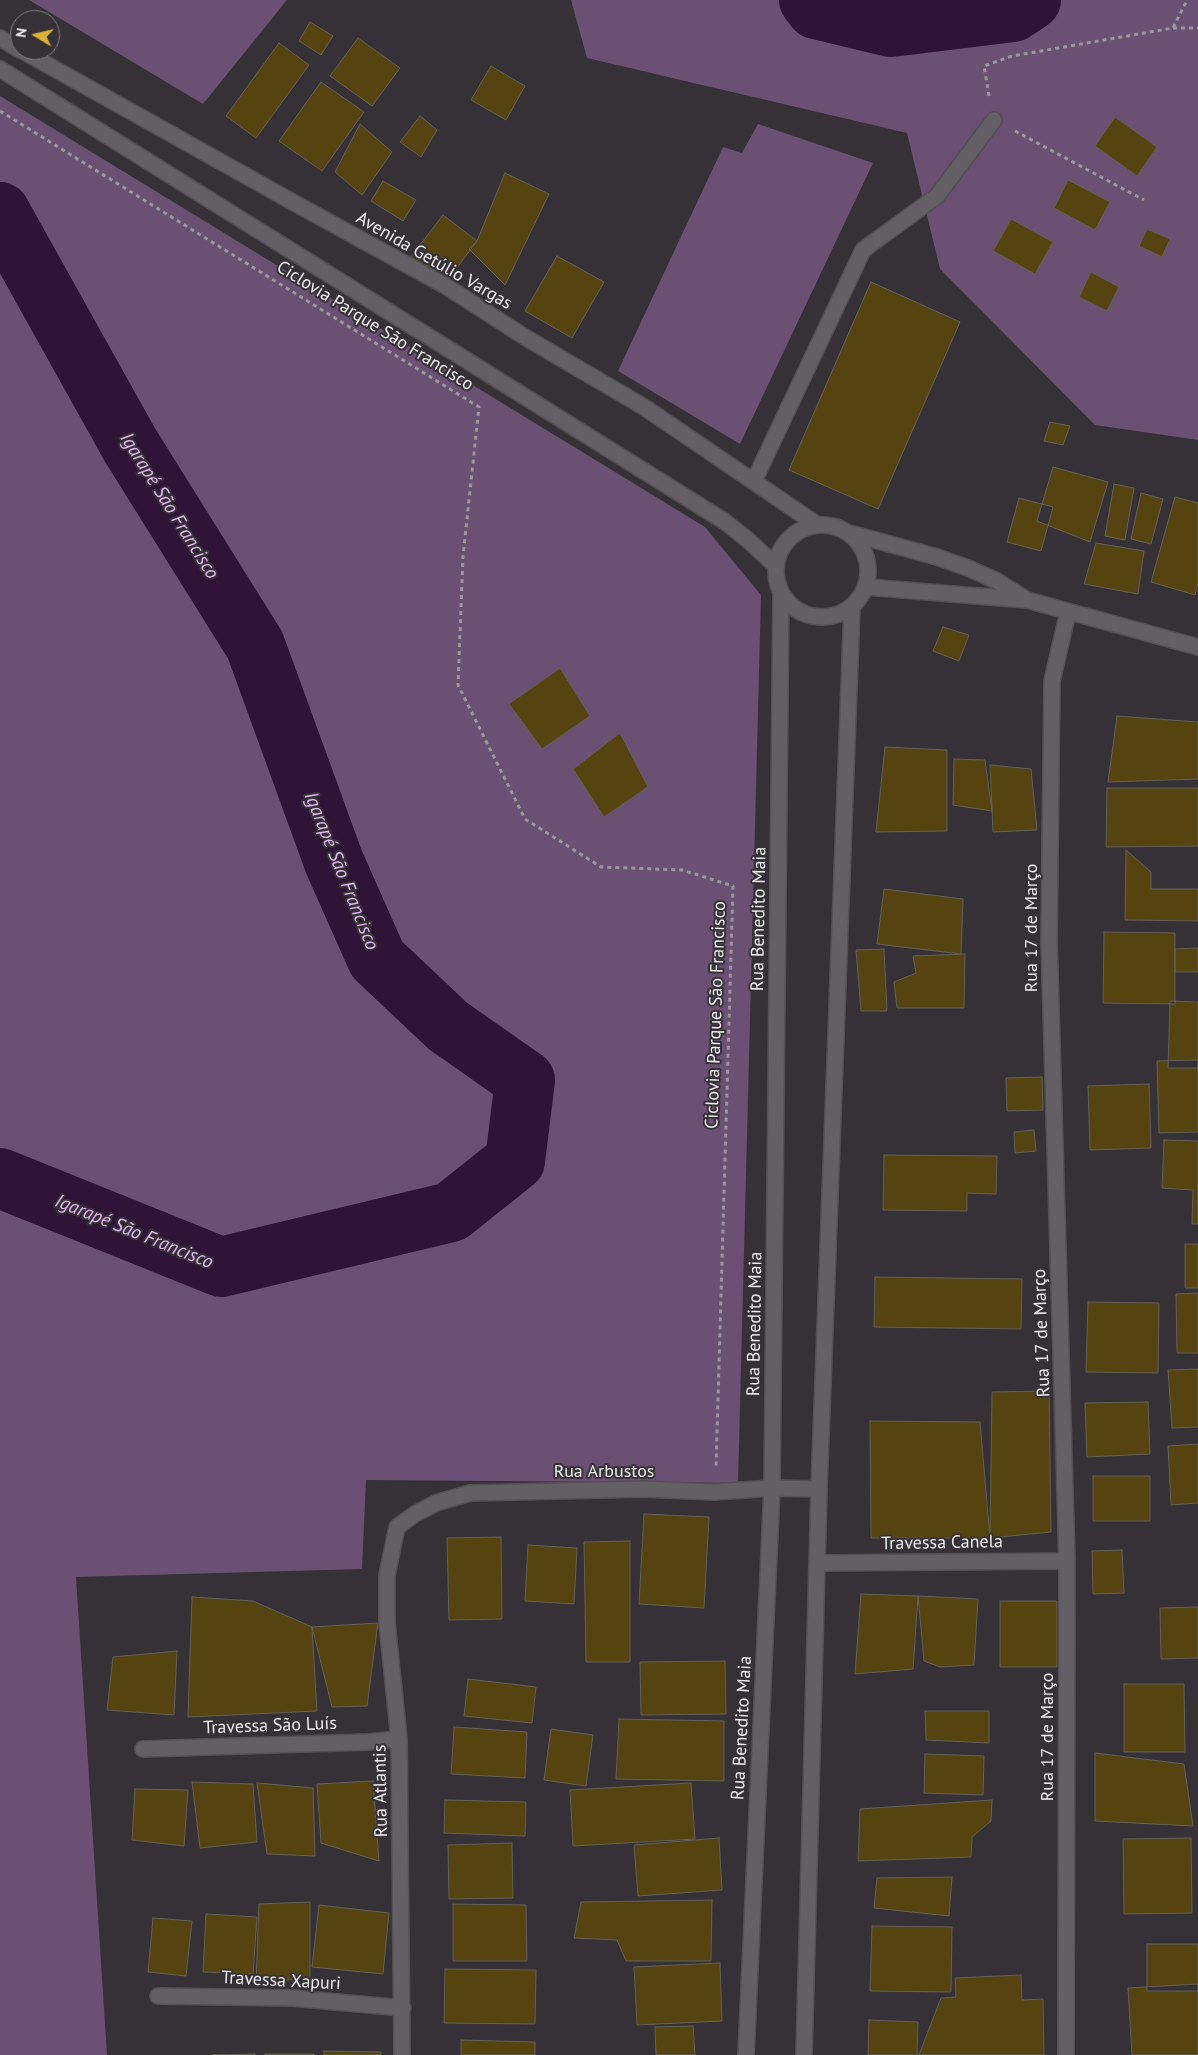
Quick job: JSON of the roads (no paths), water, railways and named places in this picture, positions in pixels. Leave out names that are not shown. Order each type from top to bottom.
[{"type":"street","name":"Avenida Getúlio Vargas","points":[[38,60],[298,206],[444,285],[528,339],[644,408],[816,524]]},
{"type":"street","points":[[3,71],[724,521],[776,566]]},
{"type":"street","points":[[754,481],[863,250],[937,196],[994,120]]},
{"type":"street","points":[[853,534],[864,550],[869,568],[866,587],[860,598],[852,607],[837,615],[822,618],[805,615],[791,606],[782,594],[776,580],[776,566],[780,551],[789,538],[801,528],[816,524],[836,526],[853,534],[968,568],[997,581],[1027,600]]},
{"type":"street","points":[[866,587],[1027,600],[1198,647]]},
{"type":"street","name":"Rua Benedito Maia","points":[[746,2055],[772,1488],[782,594]]},
{"type":"street","points":[[804,2055],[819,1489],[852,607]]},
{"type":"street","name":"Rua 17 de Março","points":[[1066,2055],[1067,1561],[1049,940],[1052,681],[1068,612]]},
{"type":"street","name":"Rua Arbustos","points":[[397,1527],[415,1514],[436,1503],[470,1493],[644,1490],[714,1492],[772,1488],[819,1489]]},
{"type":"street","name":"Rua Atlantis","points":[[397,1527],[387,1575],[387,1623],[399,1739],[402,2055]]},
{"type":"street","name":"Travessa Canela","points":[[818,1564],[1067,1561]]},
{"type":"street","name":"Travessa São Luís","points":[[143,1749],[368,1742],[399,1739]]},
{"type":"street","name":"Travessa Xapuri","points":[[158,1996],[292,1998],[403,2008]]},
{"type":"waterway","name":"Igarapé São Francisco","points":[[809,0],[816,9],[891,27],[1013,12],[1031,0]]},
{"type":"waterway","name":"Igarapé São Francisco","points":[[0,212],[130,445],[255,645],[334,862],[377,959],[448,1026],[525,1080],[515,1161],[451,1212],[221,1267],[0,1178]]}]
